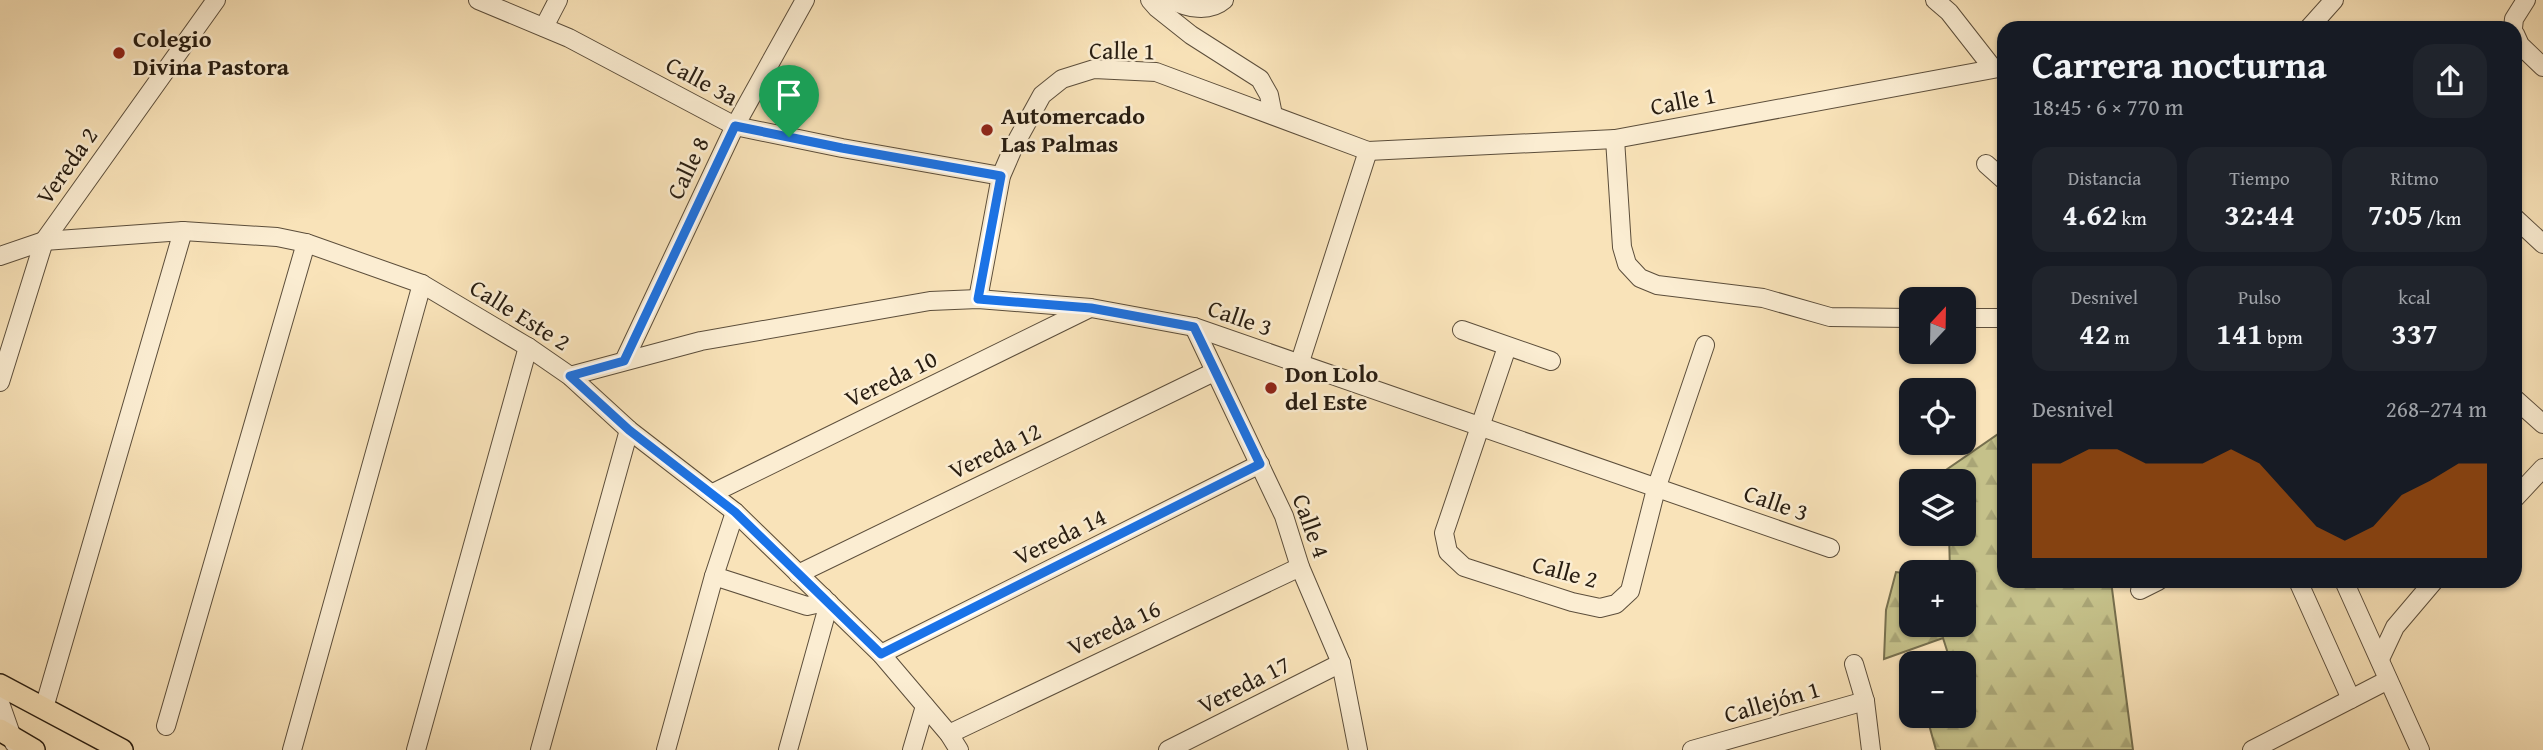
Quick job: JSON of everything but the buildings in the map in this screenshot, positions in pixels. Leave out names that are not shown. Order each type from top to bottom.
[{"type":"main road","points":[[0,685],[122,750]]},
{"type":"main road","points":[[9,739],[34,750]]},
{"type":"street","name":"Vereda 2","points":[[0,382],[44,242],[216,0]]},
{"type":"street","name":"Calle 3a","points":[[478,0],[544,27],[735,126],[1001,176]]},
{"type":"street","points":[[544,27],[558,0]]},
{"type":"street","name":"Calle 8","points":[[624,361],[735,126],[805,0]]},
{"type":"street","points":[[1150,0],[1191,34],[1260,79],[1269,95],[1273,115]]},
{"type":"street","points":[[1171,0],[1199,9],[1217,5],[1224,0]]},
{"type":"street","points":[[2314,21],[2334,0]]},
{"type":"street","points":[[2514,21],[2526,0]]},
{"type":"street","points":[[1944,4],[1997,66]]},
{"type":"street","points":[[2522,47],[2543,66]]},
{"type":"street","name":"Calle 1","points":[[978,299],[1001,176],[1014,146],[1042,96],[1062,79],[1094,69],[1156,72],[1368,151],[1615,139],[1997,67]]},
{"type":"street","points":[[1615,139],[1622,247],[1627,264],[1640,278],[1657,285],[1763,298],[1830,317],[1899,318]]},
{"type":"street","points":[[1299,366],[1368,151]]},
{"type":"street","points":[[1986,164],[1997,174]]},
{"type":"street","points":[[2522,224],[2543,244]]},
{"type":"street","name":"Calle Este 2","points":[[0,256],[44,242],[183,231],[277,237],[306,243],[422,284],[528,347],[570,376],[629,430],[735,512],[881,654],[949,734],[959,750]]},
{"type":"street","points":[[44,708],[183,231]]},
{"type":"street","points":[[166,726],[306,243]]},
{"type":"street","points":[[292,750],[422,284]]},
{"type":"street","name":"Calle 3","points":[[570,376],[701,341],[930,301],[978,299],[1091,308],[1194,327],[1299,366],[1830,548]]},
{"type":"street","name":"Vereda 10","points":[[713,493],[1091,308]]},
{"type":"street","points":[[1976,318],[1997,318]]},
{"type":"street","name":"Calle 4","points":[[1194,327],[1284,516],[1300,567],[1341,663],[1357,750]]},
{"type":"street","points":[[1462,330],[1551,361]]},
{"type":"street","name":"Calle 2","points":[[1507,347],[1444,533],[1448,552],[1464,567],[1572,602],[1600,608],[1616,604],[1630,591],[1656,489],[1705,345]]},
{"type":"street","points":[[416,750],[528,347]]},
{"type":"street","name":"Vereda 12","points":[[798,574],[1214,372]]},
{"type":"street","points":[[2522,405],[2543,424]]},
{"type":"street","points":[[540,750],[629,430]]},
{"type":"street","name":"Vereda 14","points":[[881,654],[1260,464]]},
{"type":"street","points":[[2522,490],[2543,468]]},
{"type":"street","points":[[666,750],[714,576],[735,512]]},
{"type":"street","name":"Vereda 16","points":[[949,734],[1300,567]]},
{"type":"street","points":[[714,576],[807,606],[826,600]]},
{"type":"street","points":[[2140,590],[2144,588]]},
{"type":"street","points":[[2301,588],[2351,699]]},
{"type":"street","points":[[2347,588],[2420,750]]},
{"type":"street","points":[[2380,659],[2395,627],[2428,588]]},
{"type":"street","points":[[788,750],[826,600]]},
{"type":"street","name":"Vereda 17","points":[[1168,750],[1341,663]]},
{"type":"street","points":[[1854,664],[1865,701],[1871,750]]},
{"type":"street","points":[[2252,750],[2388,680]]},
{"type":"street","name":"Callejón 1","points":[[1692,750],[1865,701]]},
{"type":"street","points":[[0,703],[9,739]]},
{"type":"street","points":[[912,750],[925,706]]},
{"type":"green space","points":[[1997,435],[1997,588],[2112,588],[2133,750],[1936,750],[1930,728],[1976,728],[1976,651],[1947,651],[1943,638],[1906,651],[1899,651],[1899,654],[1884,659],[1886,610],[1896,572],[1899,572],[1899,637],[1976,637],[1976,560],[1950,560],[1949,546],[1976,546],[1976,469],[1947,469],[1968,455],[1976,455],[1976,449]]},
{"type":"place","name":"Colegio Divina Pastora","points":[[119,53]]},
{"type":"place","name":"Automercado Las Palmas","points":[[987,130]]},
{"type":"place","name":"Don Lolo del Este","points":[[1271,388]]},
{"type":"route","points":[[735,126],[789,137],[1001,176],[978,299],[1091,308],[1194,327],[1260,464],[881,654],[735,512],[629,430],[570,376],[624,361],[735,126]]}]
